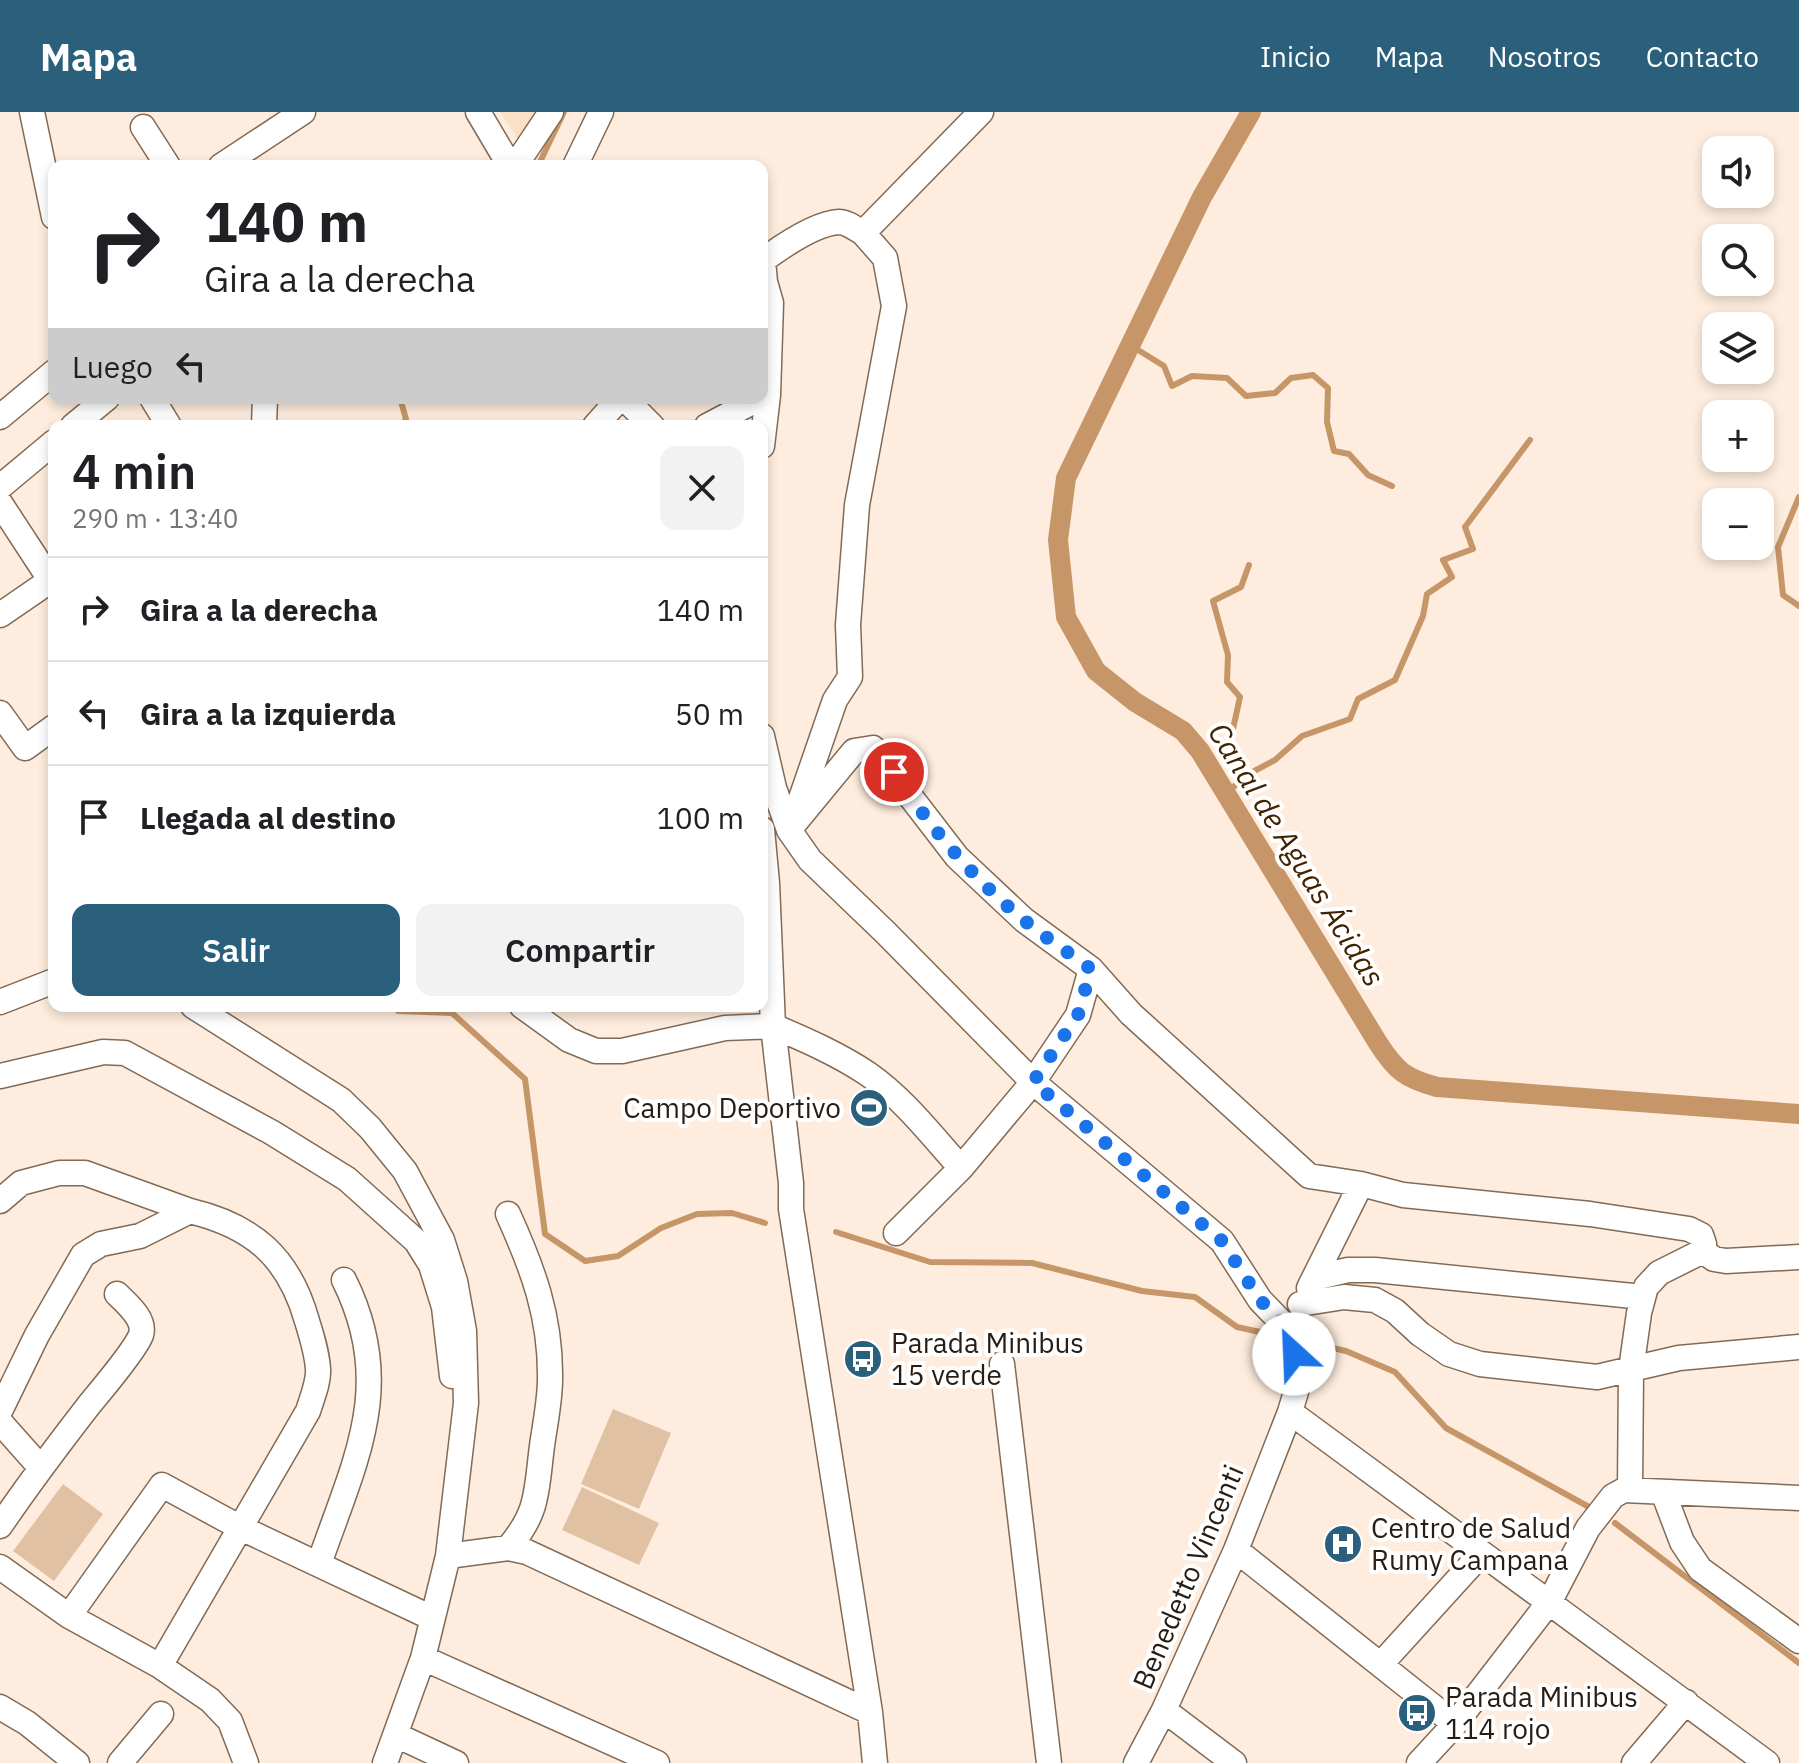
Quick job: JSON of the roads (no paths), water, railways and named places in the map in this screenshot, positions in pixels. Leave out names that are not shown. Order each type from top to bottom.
[{"type":"street","points":[[32,112],[48,188]]},
{"type":"street","points":[[230,160],[303,112]]},
{"type":"street","points":[[478,112],[509,160]]},
{"type":"street","points":[[517,160],[551,112]]},
{"type":"street","points":[[578,160],[601,112]]},
{"type":"street","points":[[863,233],[981,112]]},
{"type":"street","points":[[143,127],[164,160]]},
{"type":"street","points":[[768,257],[823,225],[842,222],[863,233],[885,258],[894,306],[857,505],[848,625],[850,677],[835,700],[809,781],[789,830]]},
{"type":"street","points":[[768,292],[771,303],[768,338]]},
{"type":"street","points":[[0,417],[48,377]]},
{"type":"street","points":[[80,420],[100,404]]},
{"type":"street","points":[[601,420],[616,404]]},
{"type":"street","points":[[628,404],[646,420]]},
{"type":"street","points":[[719,420],[749,404]]},
{"type":"street","points":[[0,487],[48,447]]},
{"type":"street","points":[[0,503],[48,574]]},
{"type":"street","points":[[0,615],[48,583]]},
{"type":"street","points":[[0,713],[25,748],[48,731]]},
{"type":"street","points":[[789,830],[854,751],[873,748],[957,857],[1024,920],[1091,969],[1131,1014],[1309,1176],[1361,1184],[1403,1195],[1590,1214],[1689,1229],[1701,1235],[1703,1251]]},
{"type":"street","points":[[768,766],[789,830],[810,860],[1033,1082],[1222,1241],[1260,1300],[1288,1329],[1361,1184]]},
{"type":"street","points":[[768,907],[773,1026],[791,1183],[791,1209],[870,1712],[875,1763]]},
{"type":"street","points":[[896,1233],[961,1168],[1033,1082],[1078,1015],[1091,969]]},
{"type":"street","points":[[0,1002],[48,983]]},
{"type":"street","points":[[202,1012],[341,1100],[370,1128],[405,1171],[442,1240],[455,1281],[464,1331],[466,1403],[448,1556],[423,1658],[385,1763]]},
{"type":"street","points":[[530,1012],[569,1040],[596,1051],[622,1051],[725,1028],[773,1026],[829,1050],[870,1075],[896,1097],[961,1168]]},
{"type":"street","points":[[0,1076],[103,1052],[125,1053],[271,1132],[347,1179],[416,1241],[431,1265],[444,1307],[450,1367],[454,1382],[466,1403]]},
{"type":"street","points":[[0,1201],[21,1183],[59,1173],[85,1173],[190,1211],[220,1218],[268,1247],[290,1277],[302,1304],[318,1372],[308,1411],[160,1666]]},
{"type":"street","points":[[0,1411],[37,1335],[83,1255],[101,1244],[140,1236],[190,1211]]},
{"type":"street","points":[[508,1214],[537,1284],[546,1322],[550,1380],[534,1506],[526,1527],[508,1548]]},
{"type":"street","points":[[1703,1251],[1714,1259],[1726,1261],[1799,1257]]},
{"type":"street","points":[[1630,1490],[1631,1370],[1646,1287],[1659,1273],[1703,1251]]},
{"type":"street","points":[[1314,1278],[1348,1270],[1375,1270],[1643,1297]]},
{"type":"street","points":[[319,1564],[364,1431],[370,1400],[365,1339],[344,1280]]},
{"type":"street","points":[[0,1526],[40,1467],[116,1372],[141,1333],[140,1321],[117,1294]]},
{"type":"street","points":[[1300,1304],[1344,1297],[1375,1300],[1395,1311],[1420,1334],[1449,1354],[1480,1364],[1597,1377],[1679,1358],[1799,1347]]},
{"type":"street","name":"Benedetto Vincenti","points":[[1136,1763],[1164,1710],[1236,1550],[1290,1412],[1298,1385],[1288,1329]]},
{"type":"street","points":[[1002,1364],[1049,1763]]},
{"type":"street","points":[[1290,1412],[1767,1763]]},
{"type":"street","points":[[0,1422],[40,1467]]},
{"type":"street","points":[[69,1616],[162,1485],[241,1528],[432,1618]]},
{"type":"street","points":[[1419,1763],[1455,1724],[1550,1601],[1588,1528],[1613,1496],[1630,1490],[1799,1498]]},
{"type":"street","points":[[1663,1492],[1682,1542],[1700,1569],[1799,1641]]},
{"type":"street","points":[[448,1556],[508,1548],[527,1552],[870,1712]]},
{"type":"street","points":[[1236,1550],[1455,1724]]},
{"type":"street","points":[[1381,1664],[1481,1554]]},
{"type":"street","points":[[0,1567],[69,1616],[160,1666],[210,1700],[230,1721],[246,1763]]},
{"type":"street","points":[[423,1658],[657,1763]]},
{"type":"street","points":[[1634,1763],[1686,1702]]},
{"type":"street","points":[[0,1707],[27,1723],[77,1763]]},
{"type":"street","points":[[1164,1710],[1234,1763]]},
{"type":"street","points":[[120,1763],[161,1714]]},
{"type":"street","points":[[396,1735],[456,1763]]},
{"type":"waterway","points":[[541,160],[564,112]]},
{"type":"waterway","name":"Canal de Aguas Ácidas","points":[[1251,112],[1202,197],[1066,478],[1058,540],[1066,617],[1096,671],[1135,702],[1183,731],[1200,751],[1378,1043],[1402,1072],[1437,1087],[1799,1114]]},
{"type":"waterway","points":[[1130,345],[1164,366],[1172,386],[1192,376],[1227,378],[1246,396],[1275,393],[1291,378],[1313,375],[1328,388],[1327,422],[1334,451],[1349,454],[1368,475],[1392,486]]},
{"type":"waterway","points":[[402,404],[405,420]]},
{"type":"waterway","points":[[1226,795],[1243,777],[1275,760],[1302,736],[1350,719],[1358,699],[1395,680],[1423,616],[1427,594],[1452,577],[1443,560],[1473,549],[1465,527],[1530,440]]},
{"type":"waterway","points":[[1799,497],[1778,547],[1783,595],[1799,606]]},
{"type":"waterway","points":[[1243,777],[1223,753],[1233,729],[1240,697],[1227,682],[1228,655],[1213,601],[1241,587],[1249,565]]},
{"type":"waterway","points":[[425,1012],[452,1013],[525,1079],[545,1234],[585,1261],[618,1256],[661,1228],[697,1214],[732,1213],[765,1223]]},
{"type":"waterway","points":[[836,1232],[930,1262],[1032,1263],[1142,1291],[1195,1297],[1237,1327],[1274,1335]]},
{"type":"waterway","points":[[1305,1342],[1346,1351],[1395,1372],[1446,1428],[1589,1507]]},
{"type":"waterway","points":[[1615,1523],[1799,1663]]},
{"type":"place","name":"Campo Deportivo","points":[[869,1108]]},
{"type":"place","name":"Parada Minibus 15 verde","points":[[863,1359]]},
{"type":"place","name":"Centro de Salud Rumy Campana","points":[[1343,1544]]},
{"type":"place","name":"Parada Minibus 114 rojo","points":[[1417,1713]]}]
